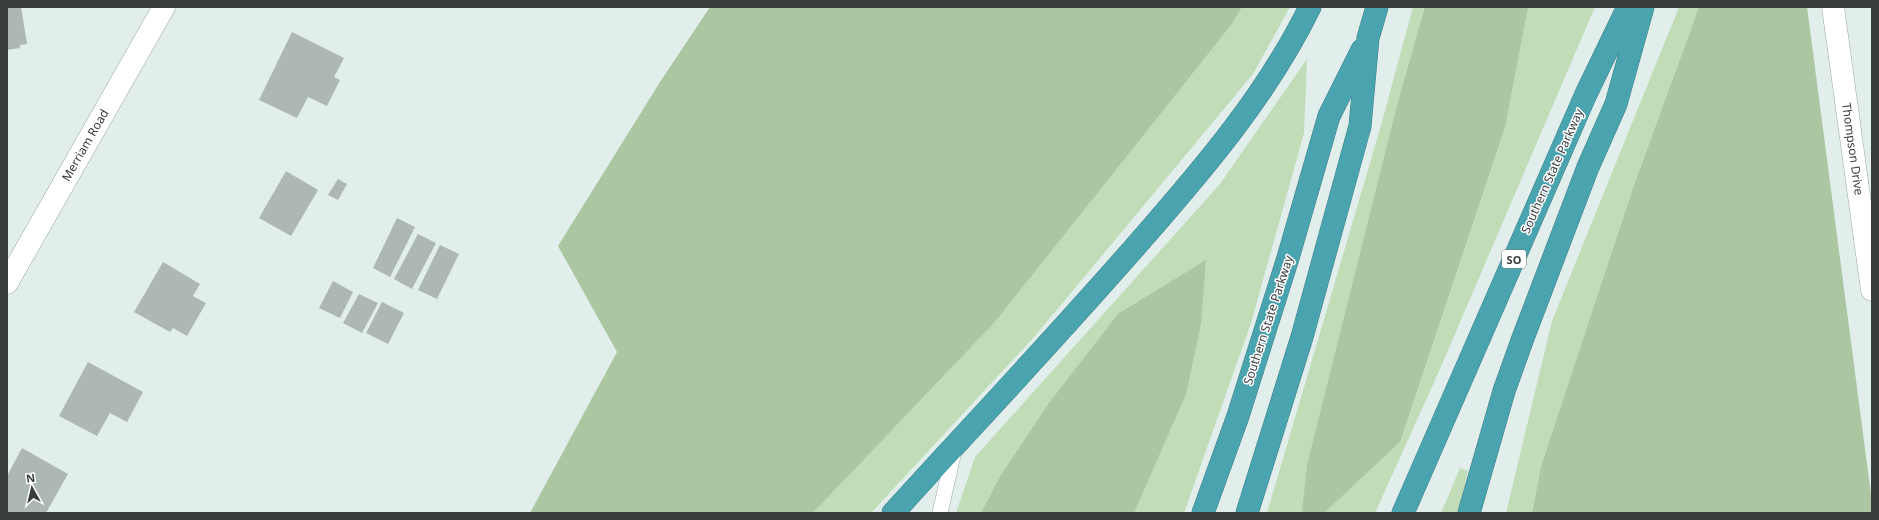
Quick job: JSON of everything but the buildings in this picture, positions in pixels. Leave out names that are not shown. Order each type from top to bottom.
[{"type":"highway","points":[[893,513],[1122,262],[1202,168],[1270,77],[1290,45],[1310,7]]},
{"type":"highway","name":"Southern State Parkway","points":[[1203,513],[1238,416],[1288,258],[1329,116],[1368,38],[1377,7]]},
{"type":"highway","name":"Southern State Parkway","points":[[1403,513],[1586,94],[1628,7]]},
{"type":"highway","points":[[1469,513],[1504,391],[1523,338],[1588,167],[1616,104],[1642,7]]},
{"type":"highway","name":"Southern State Parkway","points":[[1247,513],[1302,338],[1360,126],[1368,38]]},
{"type":"street","name":"Merriam Road","points":[[7,283],[164,7]]},
{"type":"street","name":"Thompson Drive","points":[[1833,7],[1872,290]]},
{"type":"lane","points":[[940,513],[956,444]]},
{"type":"green space","points":[[710,7],[1242,7],[1232,24],[995,322],[813,513],[530,513],[617,352],[558,246],[660,82]]},
{"type":"green space","points":[[1242,7],[1290,7],[1253,74],[1035,336],[871,513],[813,513],[995,322],[1232,24]]},
{"type":"green space","points":[[1413,7],[1595,7],[1440,369],[1375,513],[1267,513],[1380,129]]},
{"type":"green space","points":[[1425,7],[1528,7],[1505,127],[1400,442],[1324,513],[1302,513],[1307,465],[1398,102]]},
{"type":"green space","points":[[1679,7],[1699,7],[1634,185],[1541,466],[1532,513],[1506,513],[1552,321]]},
{"type":"green space","points":[[1699,7],[1807,7],[1872,502],[1872,513],[1532,513],[1541,466],[1634,185]]},
{"type":"green space","points":[[1307,59],[1304,133],[1251,323],[1184,513],[956,513],[975,457],[1220,184]]},
{"type":"green space","points":[[1206,260],[1201,324],[1186,394],[1134,513],[981,513],[1001,475],[1049,403],[1118,314]]},
{"type":"green space","points":[[1460,468],[1468,471],[1459,513],[1441,513]]}]
